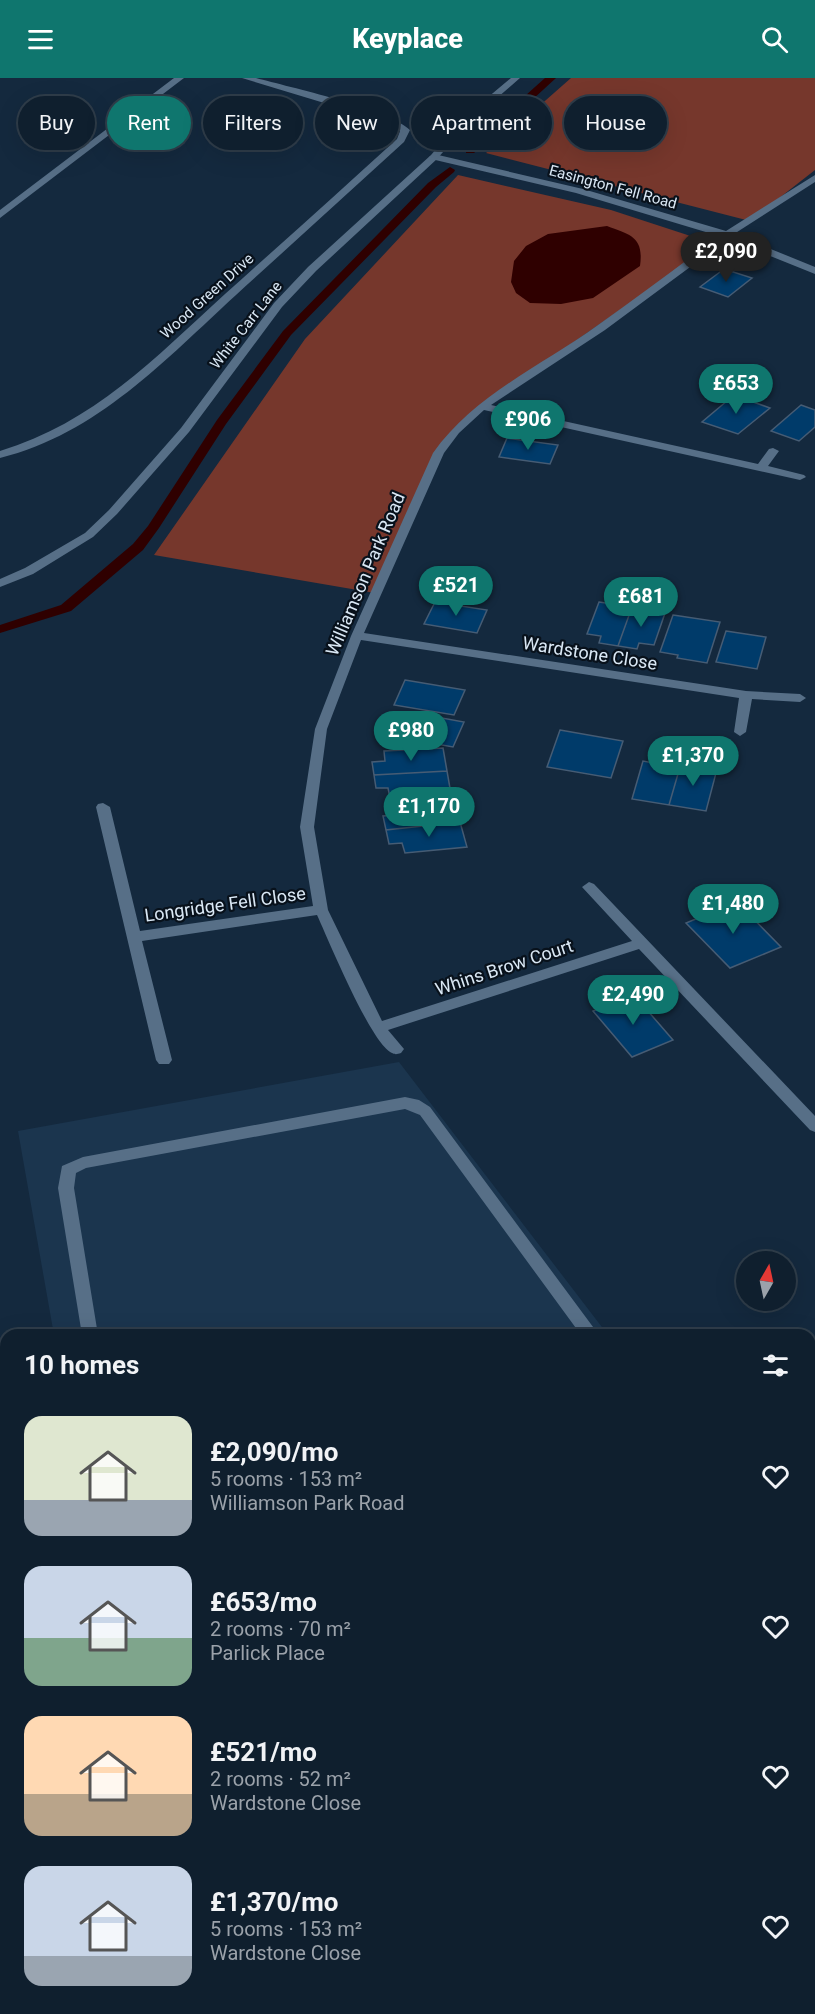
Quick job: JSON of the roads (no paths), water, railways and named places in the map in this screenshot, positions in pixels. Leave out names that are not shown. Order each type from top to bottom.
[{"type":"street","points":[[0,215],[180,78]]},
{"type":"street","name":"Wood Green Drive","points":[[0,454],[59,434],[99,410],[127,389],[401,140],[405,130],[402,125],[246,78]]},
{"type":"street","name":"White Carr Lane","points":[[0,583],[28,571],[89,535],[113,512],[185,430],[278,305],[312,270],[434,157],[465,121],[516,78]]},
{"type":"street","name":"Easington Fell Road","points":[[434,157],[645,209],[725,236],[815,271]]},
{"type":"street","name":"Williamson Park Road","points":[[396,1049],[378,1028],[321,910],[306,827],[321,729],[357,636],[417,498],[439,453],[455,431],[483,406],[601,328],[725,236],[815,178]]},
{"type":"street","points":[[483,406],[800,477]]},
{"type":"street","points":[[761,468],[773,451]]},
{"type":"street","name":"Wardstone Close","points":[[357,636],[746,695],[800,698]]},
{"type":"street","points":[[740,732],[746,695]]},
{"type":"street","name":"Longridge Fell Close","points":[[103,807],[164,1060]]},
{"type":"street","points":[[589,887],[815,1126]]},
{"type":"street","name":"Longridge Fell Close","points":[[135,937],[321,910]]},
{"type":"street","name":"Whins Brow Court","points":[[378,1028],[642,943]]},
{"type":"street","points":[[89,1329],[66,1188],[68,1170],[83,1163],[405,1103],[414,1104],[425,1110],[587,1329]]},
{"type":"waterway","points":[[470,151],[551,78]]},
{"type":"waterway","points":[[0,629],[66,608],[138,547],[153,528],[221,423],[287,333],[432,185],[450,170]]}]
